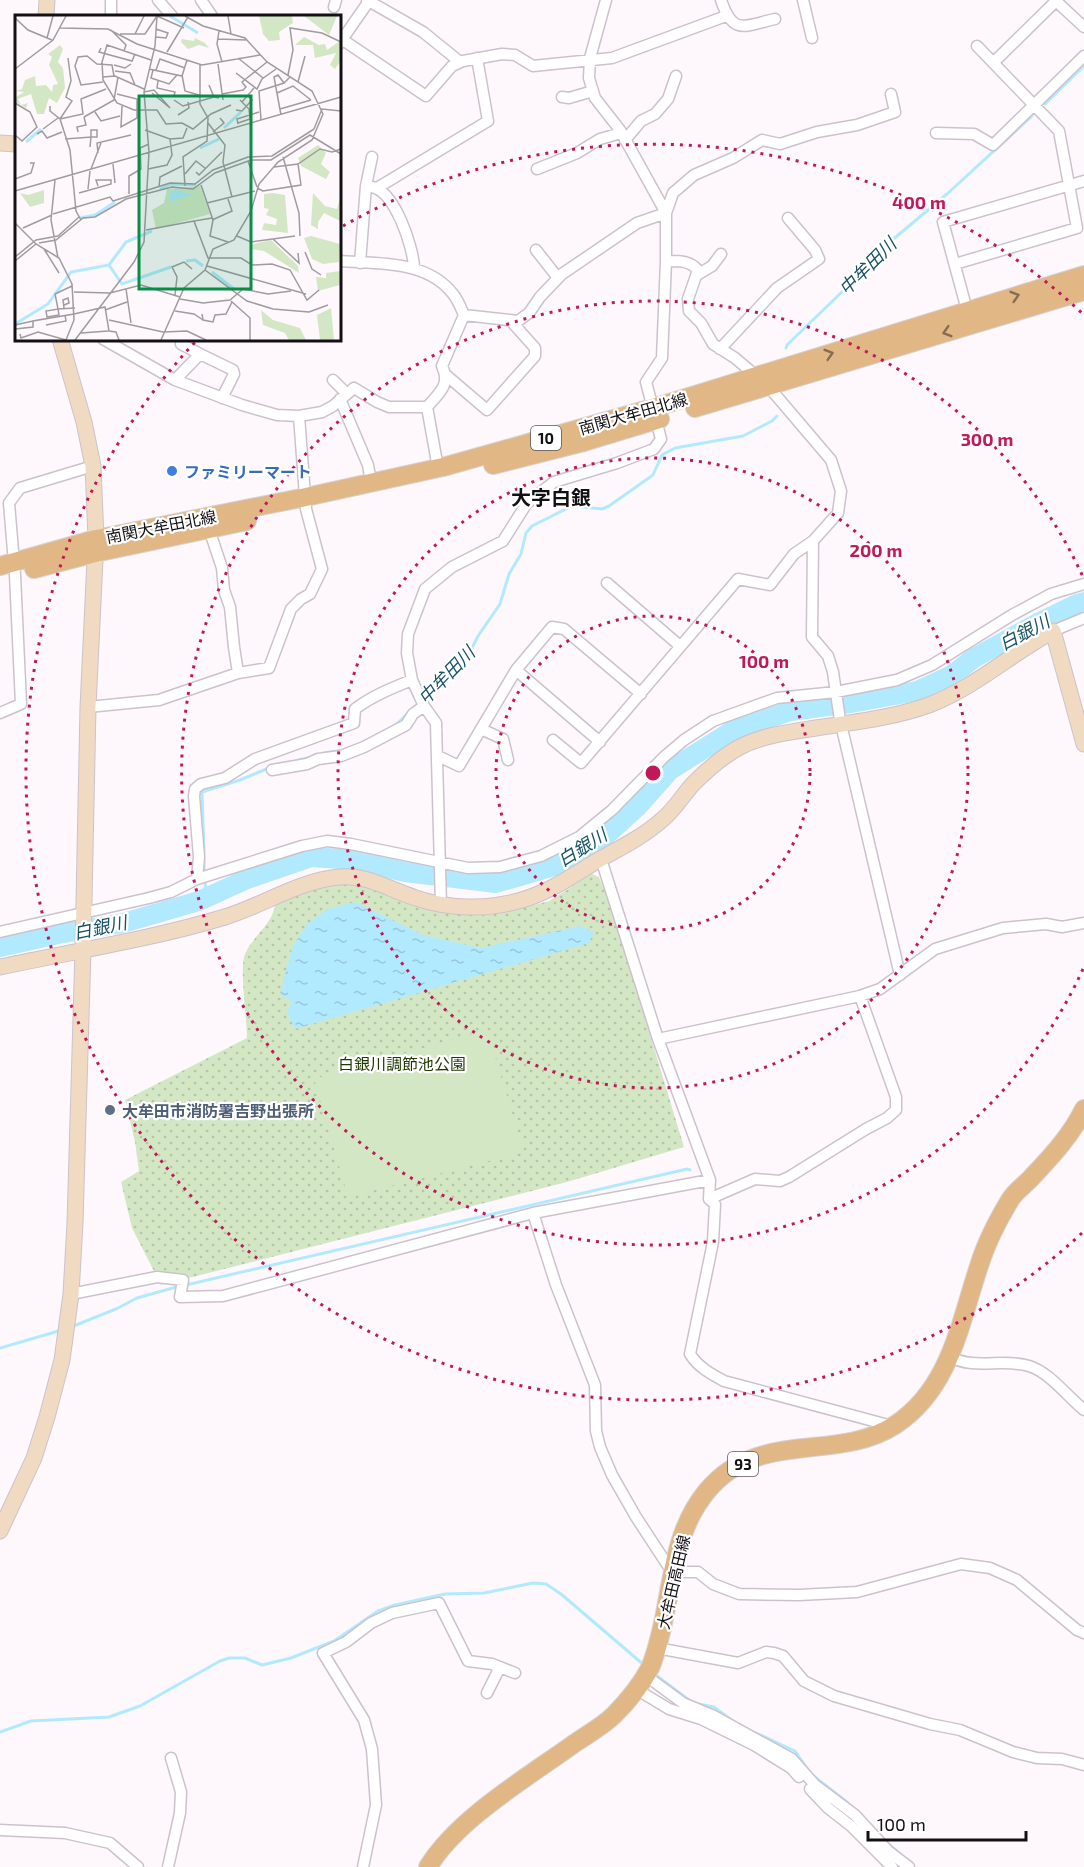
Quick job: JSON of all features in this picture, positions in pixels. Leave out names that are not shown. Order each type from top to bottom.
[{"type":"main road","name":"南関大牟田北線","points":[[762,381],[967,310],[1084,275]]},
{"type":"main road","name":"南関大牟田北線","points":[[95,546],[209,529],[371,483],[654,414],[762,381],[1084,291]]},
{"type":"main road","name":"南関大牟田北線","points":[[7,571],[95,546],[446,477],[584,442],[654,414]]},
{"type":"main road","name":"大牟田高田線","points":[[428,1867],[436,1854],[465,1823],[613,1716],[640,1682],[650,1668],[657,1648],[665,1617],[672,1572],[691,1513],[717,1480],[754,1458],[777,1450],[867,1438],[893,1426],[923,1399],[951,1357],[990,1236],[1012,1197],[1069,1134],[1084,1109]]},
{"type":"street","points":[[46,15],[47,0]]},
{"type":"street","points":[[158,0],[168,14]]},
{"type":"street","points":[[201,0],[211,15]]},
{"type":"street","points":[[606,0],[589,62],[589,78],[595,98],[623,136],[666,213]]},
{"type":"street","points":[[803,0],[812,38]]},
{"type":"street","points":[[993,63],[1057,0],[1084,27]]},
{"type":"street","points":[[460,63],[423,33],[368,1],[341,42],[426,96],[452,66],[477,58],[515,55],[533,66],[562,62],[589,62],[612,58],[726,16]]},
{"type":"street","points":[[722,1],[726,16],[741,27],[775,19]]},
{"type":"street","points":[[955,264],[1077,228],[1059,131],[977,46]]},
{"type":"street","points":[[936,133],[974,134],[993,145],[1084,56]]},
{"type":"street","points":[[372,187],[488,121],[477,58]]},
{"type":"street","points":[[537,169],[577,153],[600,139],[623,136],[641,121],[655,114],[668,99],[676,76]]},
{"type":"street","points":[[562,97],[569,98],[593,91]]},
{"type":"street","points":[[441,900],[436,723],[412,680],[407,653],[408,634],[425,589],[452,567],[503,541],[527,503],[554,483],[617,464],[654,449],[661,439],[646,382],[662,358],[666,213],[673,193],[694,175],[733,158],[762,140],[780,144],[817,132],[857,125],[895,112],[891,94]]},
{"type":"street","points":[[0,143],[15,144]]},
{"type":"street","points":[[360,263],[372,187],[372,157]]},
{"type":"street","points":[[967,310],[943,222],[1084,181]]},
{"type":"street","points":[[372,187],[388,198],[401,222],[413,251],[414,267]]},
{"type":"street","points":[[464,315],[518,321],[529,313],[558,278],[637,223],[666,213]]},
{"type":"street","points":[[720,349],[777,288],[819,259],[815,250],[788,218]]},
{"type":"street","points":[[536,250],[558,278]]},
{"type":"street","points":[[697,275],[712,266],[721,254]]},
{"type":"street","points":[[340,261],[414,267],[434,277],[453,294],[464,315]]},
{"type":"street","points":[[553,740],[581,764],[738,579],[770,585],[794,554],[813,541],[838,513],[841,491],[831,460],[762,381],[735,358],[713,344],[701,322],[689,311],[688,299],[698,270],[693,264],[683,261],[666,261]]},
{"type":"street","points":[[464,315],[442,366],[446,375],[487,410],[535,356],[535,348],[511,321]]},
{"type":"street","points":[[0,1531],[34,1458],[47,1417],[62,1360],[71,1294],[84,915],[88,707],[95,546],[93,466],[84,422],[60,340]]},
{"type":"street","points":[[116,342],[175,380],[277,415],[299,416],[322,412],[354,388],[389,407],[427,407],[444,387],[446,375]]},
{"type":"street","points":[[181,344],[233,370],[234,374],[222,398]]},
{"type":"street","points":[[175,380],[200,354]]},
{"type":"street","points":[[333,380],[344,397],[368,465],[371,483]]},
{"type":"street","points":[[427,407],[438,468]]},
{"type":"street","points":[[88,707],[159,700],[238,673],[268,668],[291,609],[310,594],[322,569],[306,503],[299,416]]},
{"type":"street","points":[[0,713],[21,704],[7,571],[9,503],[20,488],[93,466]]},
{"type":"street","points":[[209,529],[222,568],[224,590],[230,607],[238,673]]},
{"type":"street","points":[[813,541],[812,637],[828,656],[833,672],[841,722],[900,975]]},
{"type":"street","points":[[607,583],[680,646]]},
{"type":"street","points":[[0,932],[84,915],[171,891],[202,877],[302,846],[327,841],[468,868],[500,867],[541,856],[579,837],[612,810],[664,757],[684,740],[713,722],[777,698],[836,694],[897,680],[932,665],[1012,615],[1051,594],[1084,584]]},
{"type":"street","points":[[0,967],[83,946],[227,917],[318,879],[343,876],[370,879],[418,899],[441,900],[468,907],[496,907],[522,900],[546,891],[639,837],[663,819],[692,785],[737,749],[756,740],[786,732],[890,716],[929,705],[976,681],[1032,643],[1084,618]]},
{"type":"street","points":[[438,756],[459,766],[516,670],[552,627],[564,629],[641,694]]},
{"type":"street","points":[[1053,632],[1084,744]]},
{"type":"street","points":[[516,670],[600,741]]},
{"type":"street","points":[[202,877],[195,789],[201,784],[225,778],[255,759],[354,723],[355,709],[364,702],[389,688],[412,680]]},
{"type":"street","points":[[272,770],[341,756],[364,747],[406,725],[422,701]]},
{"type":"street","points":[[481,729],[503,739],[508,760]]},
{"type":"street","points":[[601,859],[658,1039],[710,1180],[709,1199]]},
{"type":"street","points":[[658,1039],[860,996],[880,989],[935,949],[1003,928],[1046,924],[1062,927],[1084,923]]},
{"type":"street","points":[[709,1199],[755,1179],[780,1180],[789,1177],[887,1118],[896,1110],[896,1097],[860,996]]},
{"type":"street","points":[[71,1294],[157,1277],[183,1280],[180,1297],[223,1296],[533,1213],[710,1180]]},
{"type":"street","points":[[709,1199],[715,1204],[713,1242],[690,1354],[694,1361],[724,1381],[893,1426]]},
{"type":"street","points":[[533,1213],[556,1285],[596,1385],[596,1431],[600,1447],[612,1475],[636,1517],[672,1572],[698,1572],[713,1584],[739,1594],[799,1595],[857,1592],[961,1564],[990,1568],[1017,1580],[1077,1630],[1084,1633]]},
{"type":"street","points":[[951,1357],[962,1363],[1008,1362],[1030,1366],[1045,1374],[1084,1410]]},
{"type":"street","points":[[363,1867],[376,1805],[372,1749],[364,1720],[323,1653],[346,1642],[371,1623],[392,1613],[439,1603],[468,1661],[492,1664],[515,1673]]},
{"type":"street","points":[[657,1648],[738,1663],[766,1652],[774,1653],[783,1656],[804,1681],[834,1696],[930,1724],[960,1730],[1013,1752],[1037,1758],[1062,1759],[1084,1765]]},
{"type":"street","points":[[487,1694],[500,1667]]},
{"type":"street","points":[[640,1682],[669,1709],[701,1719],[754,1745],[791,1768],[828,1808],[851,1826],[892,1867]]},
{"type":"street","points":[[640,1682],[712,1715],[792,1759],[814,1785],[855,1815],[888,1851],[909,1867]]},
{"type":"street","points":[[168,1867],[180,1813],[181,1792],[171,1758]]},
{"type":"street","points":[[0,1830],[65,1833],[110,1843],[138,1867]]},
{"type":"green space","name":"白銀川調節池公園","points":[[592,874],[599,877],[612,909],[684,1147],[567,1182],[161,1285],[132,1228],[121,1182],[139,1171],[125,1100],[247,1038],[243,961],[249,947],[268,923],[275,902],[326,884],[355,883],[462,912],[489,915],[549,901]]},
{"type":"green space","points":[[487,1030],[524,1152],[348,1197],[314,1079]]},
{"type":"water","points":[[355,902],[423,935],[481,948],[580,926],[594,932],[589,943],[295,1029],[287,1012],[292,1002],[280,994],[292,948],[307,924],[328,909]]},
{"type":"waterway","name":"中牟田川","points":[[1045,104],[1084,66]]},
{"type":"waterway","name":"中牟田川","points":[[786,348],[884,247],[947,194],[1032,116]]},
{"type":"waterway","name":"中牟田川","points":[[423,698],[470,657],[478,636],[500,604],[509,574],[521,554],[526,533],[532,526],[572,506],[602,509],[609,506],[653,475],[662,455],[675,448],[743,436],[777,416]]},
{"type":"waterway","name":"白銀川","points":[[0,947],[123,923],[199,901],[247,879],[311,857],[355,860],[405,872],[496,883],[558,865],[604,837],[638,806],[670,770],[732,731],[790,711],[917,691],[952,675],[974,658],[1036,624],[1084,602]]},
{"type":"waterway","name":"中牟田川","points":[[396,725],[408,713]]},
{"type":"waterway","name":"中牟田川","points":[[324,753],[344,750]]},
{"type":"waterway","name":"中牟田川","points":[[298,760],[312,757]]},
{"type":"waterway","name":"中牟田川","points":[[204,853],[202,792],[271,767]]},
{"type":"waterway","name":"中牟田川","points":[[204,859],[204,874]]},
{"type":"waterway","name":"中牟田川","points":[[205,880],[206,898]]},
{"type":"waterway","points":[[186,1285],[690,1170]]},
{"type":"waterway","points":[[71,1327],[137,1298],[180,1286]]},
{"type":"waterway","points":[[0,1348],[62,1330]]},
{"type":"waterway","points":[[0,1732],[31,1721],[109,1717],[140,1706],[220,1661],[229,1658],[245,1658],[262,1665],[291,1658],[334,1641],[378,1611],[395,1605],[445,1594],[484,1593],[533,1583],[546,1584],[561,1594],[644,1665]]},
{"type":"waterway","points":[[653,1673],[693,1703],[714,1707],[734,1722]]},
{"type":"waterway","points":[[756,1733],[795,1751],[811,1774],[847,1802]]},
{"type":"waterway","points":[[885,1841],[900,1854]]},
{"type":"place","name":"ファミリーマート","points":[[172,471]]},
{"type":"place","name":"大牟田市消防署吉野出張所","points":[[110,1110]]},
{"type":"district","name":"大字白銀","points":[[551,497]]}]
